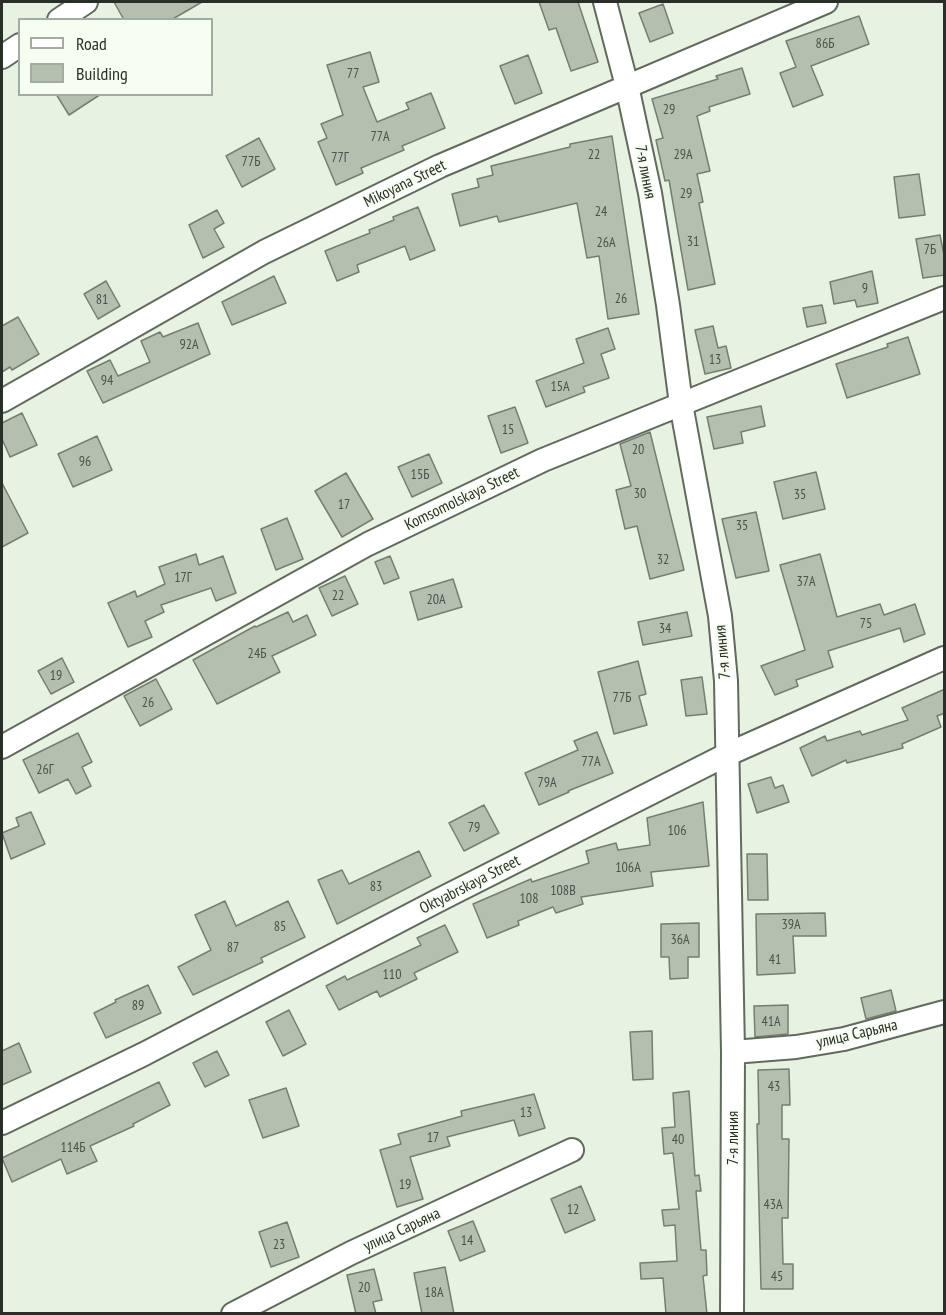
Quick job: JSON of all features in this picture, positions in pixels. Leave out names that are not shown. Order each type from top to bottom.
[{"type":"street","points":[[62,18],[86,2]]},
{"type":"street","name":"7-я линия","points":[[605,2],[627,86],[650,193],[681,404],[720,616],[726,681],[733,1052],[732,1314]]},
{"type":"street","name":"Mikoyana Street","points":[[2,401],[264,252],[440,166],[826,2]]},
{"type":"street","points":[[2,57],[18,46]]},
{"type":"street","name":"Komsomolskaya Street","points":[[2,747],[368,544],[543,460],[945,298]]},
{"type":"street","name":"Oktyabrskaya Street","points":[[2,1123],[144,1054],[726,754],[945,658]]},
{"type":"street","name":"улица Сарьяна","points":[[733,1052],[796,1047],[844,1039],[945,1012]]},
{"type":"street","name":"улица Сарьяна","points":[[233,1314],[351,1253],[572,1150]]},
{"type":"building","points":[[114,2],[202,2],[174,18],[123,18]]},
{"type":"building","points":[[539,2],[578,2],[598,62],[571,71],[556,28],[549,30]]},
{"type":"building","points":[[663,4],[673,33],[650,42],[639,13]]},
{"type":"building","points":[[859,16],[869,44],[811,66],[823,95],[793,107],[780,73],[796,67],[786,41]]},
{"type":"building","points":[[370,52],[379,82],[363,87],[377,122],[409,109],[406,103],[431,93],[445,128],[402,146],[404,150],[361,168],[363,173],[336,185],[318,142],[327,138],[321,124],[343,115],[327,65]]},
{"type":"building","points":[[528,55],[542,93],[515,104],[500,66]]},
{"type":"building","points":[[742,68],[750,94],[709,107],[710,111],[697,116],[710,171],[697,174],[703,202],[699,203],[715,284],[688,290],[669,180],[665,181],[656,140],[663,138],[652,99],[718,79],[716,76]]},
{"type":"building","points":[[57,96],[98,96],[69,115]]},
{"type":"building","points":[[612,136],[639,314],[608,319],[599,256],[587,258],[577,203],[499,222],[497,216],[460,226],[452,194],[479,187],[477,179],[493,175],[491,166],[570,147],[570,144]]},
{"type":"building","points":[[259,138],[275,169],[242,187],[226,156]]},
{"type":"building","points":[[919,174],[925,215],[899,218],[894,177]]},
{"type":"building","points":[[418,207],[435,250],[410,260],[405,246],[357,265],[359,272],[337,281],[325,251],[370,233],[369,230],[394,220],[393,217]]},
{"type":"building","points":[[217,210],[224,223],[214,229],[224,247],[203,258],[189,225]]},
{"type":"building","points":[[940,235],[945,260],[945,275],[923,278],[916,239]]},
{"type":"building","points":[[872,271],[878,303],[857,307],[855,300],[834,304],[830,282]]},
{"type":"building","points":[[274,276],[286,303],[232,325],[222,302]]},
{"type":"building","points":[[106,281],[120,306],[98,319],[84,294]]},
{"type":"building","points":[[822,305],[826,323],[807,327],[803,308]]},
{"type":"building","points":[[18,317],[39,354],[12,370],[10,367],[2,372],[2,326]]},
{"type":"building","points":[[198,323],[210,354],[103,403],[87,371],[110,360],[118,376],[150,362],[141,341],[160,332],[163,337]]},
{"type":"building","points":[[713,326],[718,348],[726,346],[731,368],[705,374],[695,330]]},
{"type":"building","points":[[608,328],[615,349],[601,354],[609,378],[583,387],[585,392],[546,407],[536,381],[584,363],[576,339]]},
{"type":"building","points":[[908,337],[920,374],[847,398],[836,364],[888,347],[887,344]]},
{"type":"building","points":[[761,406],[765,426],[741,432],[743,443],[714,449],[707,417]]},
{"type":"building","points":[[515,407],[528,443],[501,453],[488,416]]},
{"type":"building","points":[[22,413],[37,445],[10,457],[2,439],[2,423]]},
{"type":"building","points":[[650,432],[684,570],[650,579],[637,526],[625,529],[616,490],[631,486],[620,444]]},
{"type":"building","points":[[97,436],[112,470],[73,487],[58,454]]},
{"type":"building","points":[[429,454],[442,483],[412,497],[398,467]]},
{"type":"building","points":[[816,472],[825,509],[783,519],[774,482]]},
{"type":"building","points":[[346,473],[373,519],[342,537],[315,491]]},
{"type":"building","points":[[2,483],[28,533],[2,547]]},
{"type":"building","points":[[756,512],[769,571],[736,578],[722,519]]},
{"type":"building","points":[[287,518],[303,559],[276,570],[261,529]]},
{"type":"building","points":[[196,554],[199,565],[223,556],[236,593],[216,601],[211,588],[161,605],[164,612],[145,621],[152,637],[128,647],[108,603],[135,591],[137,597],[165,584],[159,567]]},
{"type":"building","points":[[820,554],[837,617],[880,604],[884,615],[915,604],[925,634],[904,642],[900,628],[828,651],[833,667],[796,680],[798,686],[775,695],[761,666],[805,650],[780,565]]},
{"type":"building","points":[[390,556],[399,578],[384,584],[375,562]]},
{"type":"building","points":[[345,576],[358,604],[332,616],[319,588]]},
{"type":"building","points":[[453,579],[462,607],[418,620],[410,592]]},
{"type":"building","points":[[288,612],[293,622],[307,615],[316,635],[272,656],[280,672],[217,704],[193,660],[255,626]]},
{"type":"building","points":[[687,612],[692,636],[643,645],[638,622]]},
{"type":"building","points":[[62,658],[74,682],[51,694],[38,671]]},
{"type":"building","points":[[638,661],[646,694],[639,696],[647,725],[614,734],[598,672]]},
{"type":"building","points":[[702,677],[707,714],[686,716],[681,680]]},
{"type":"building","points":[[156,679],[172,709],[140,726],[124,696]]},
{"type":"building","points":[[945,689],[945,713],[937,716],[941,727],[902,744],[903,748],[847,763],[846,760],[812,776],[800,748],[825,736],[827,741],[860,731],[862,735],[908,720],[902,708]]},
{"type":"building","points":[[597,732],[613,773],[539,805],[525,773],[578,750],[574,741]]},
{"type":"building","points":[[78,733],[92,762],[82,767],[91,786],[76,794],[68,779],[39,793],[23,760]]},
{"type":"building","points":[[771,777],[775,788],[783,785],[789,802],[757,813],[748,784]]},
{"type":"building","points":[[703,802],[709,866],[651,872],[653,886],[581,897],[583,904],[556,913],[553,907],[518,921],[519,925],[487,938],[473,904],[531,879],[532,882],[589,863],[586,851],[616,843],[618,850],[650,845],[647,818]]},
{"type":"building","points":[[484,805],[499,833],[464,851],[449,823]]},
{"type":"building","points":[[31,812],[45,844],[11,859],[2,833],[19,826],[16,818]]},
{"type":"building","points":[[419,851],[431,876],[337,924],[318,880],[342,870],[349,884]]},
{"type":"building","points":[[747,854],[767,854],[768,900],[748,900]]},
{"type":"building","points":[[225,901],[236,926],[288,901],[305,937],[261,958],[263,962],[193,995],[178,967],[211,950],[195,915]]},
{"type":"building","points":[[825,913],[826,936],[793,936],[795,973],[757,975],[756,914]]},
{"type":"building","points":[[699,923],[699,957],[688,957],[688,978],[670,979],[669,957],[661,957],[661,924]]},
{"type":"building","points":[[445,925],[458,952],[414,973],[417,979],[380,997],[377,991],[339,1010],[326,986],[345,976],[347,980],[421,945],[417,938]]},
{"type":"building","points":[[148,985],[161,1013],[106,1038],[94,1013],[116,1002],[115,1000]]},
{"type":"building","points":[[891,990],[896,1011],[866,1019],[861,998]]},
{"type":"building","points":[[788,1005],[788,1034],[755,1037],[754,1006]]},
{"type":"building","points":[[289,1010],[306,1044],[283,1056],[266,1022]]},
{"type":"building","points":[[652,1031],[653,1079],[633,1080],[630,1032]]},
{"type":"building","points":[[19,1043],[31,1072],[2,1085],[2,1051]]},
{"type":"building","points":[[217,1051],[229,1075],[205,1087],[193,1063]]},
{"type":"building","points":[[789,1069],[790,1105],[782,1105],[782,1139],[789,1139],[788,1218],[782,1218],[783,1264],[793,1264],[793,1289],[761,1289],[758,1070]]},
{"type":"building","points":[[159,1082],[170,1105],[133,1124],[134,1126],[90,1146],[97,1161],[67,1174],[61,1159],[12,1182],[2,1158]]},
{"type":"building","points":[[286,1088],[299,1126],[263,1138],[249,1100]]},
{"type":"building","points":[[689,1091],[695,1176],[699,1175],[701,1191],[696,1191],[701,1250],[706,1250],[707,1275],[703,1276],[707,1314],[666,1314],[663,1278],[641,1279],[640,1263],[677,1261],[675,1225],[664,1226],[662,1210],[679,1209],[673,1153],[664,1154],[662,1128],[675,1127],[673,1093]]},
{"type":"building","points":[[534,1094],[545,1128],[519,1136],[514,1120],[447,1137],[450,1146],[410,1157],[423,1199],[397,1207],[380,1150],[401,1144],[398,1134],[462,1116],[461,1111]]},
{"type":"building","points":[[581,1186],[595,1220],[565,1233],[551,1199]]},
{"type":"building","points":[[473,1221],[485,1251],[460,1261],[448,1231]]},
{"type":"building","points":[[287,1222],[299,1257],[271,1267],[259,1232]]},
{"type":"building","points":[[445,1267],[454,1314],[422,1314],[414,1273]]},
{"type":"building","points":[[374,1269],[382,1300],[373,1302],[376,1314],[356,1314],[347,1275]]}]
